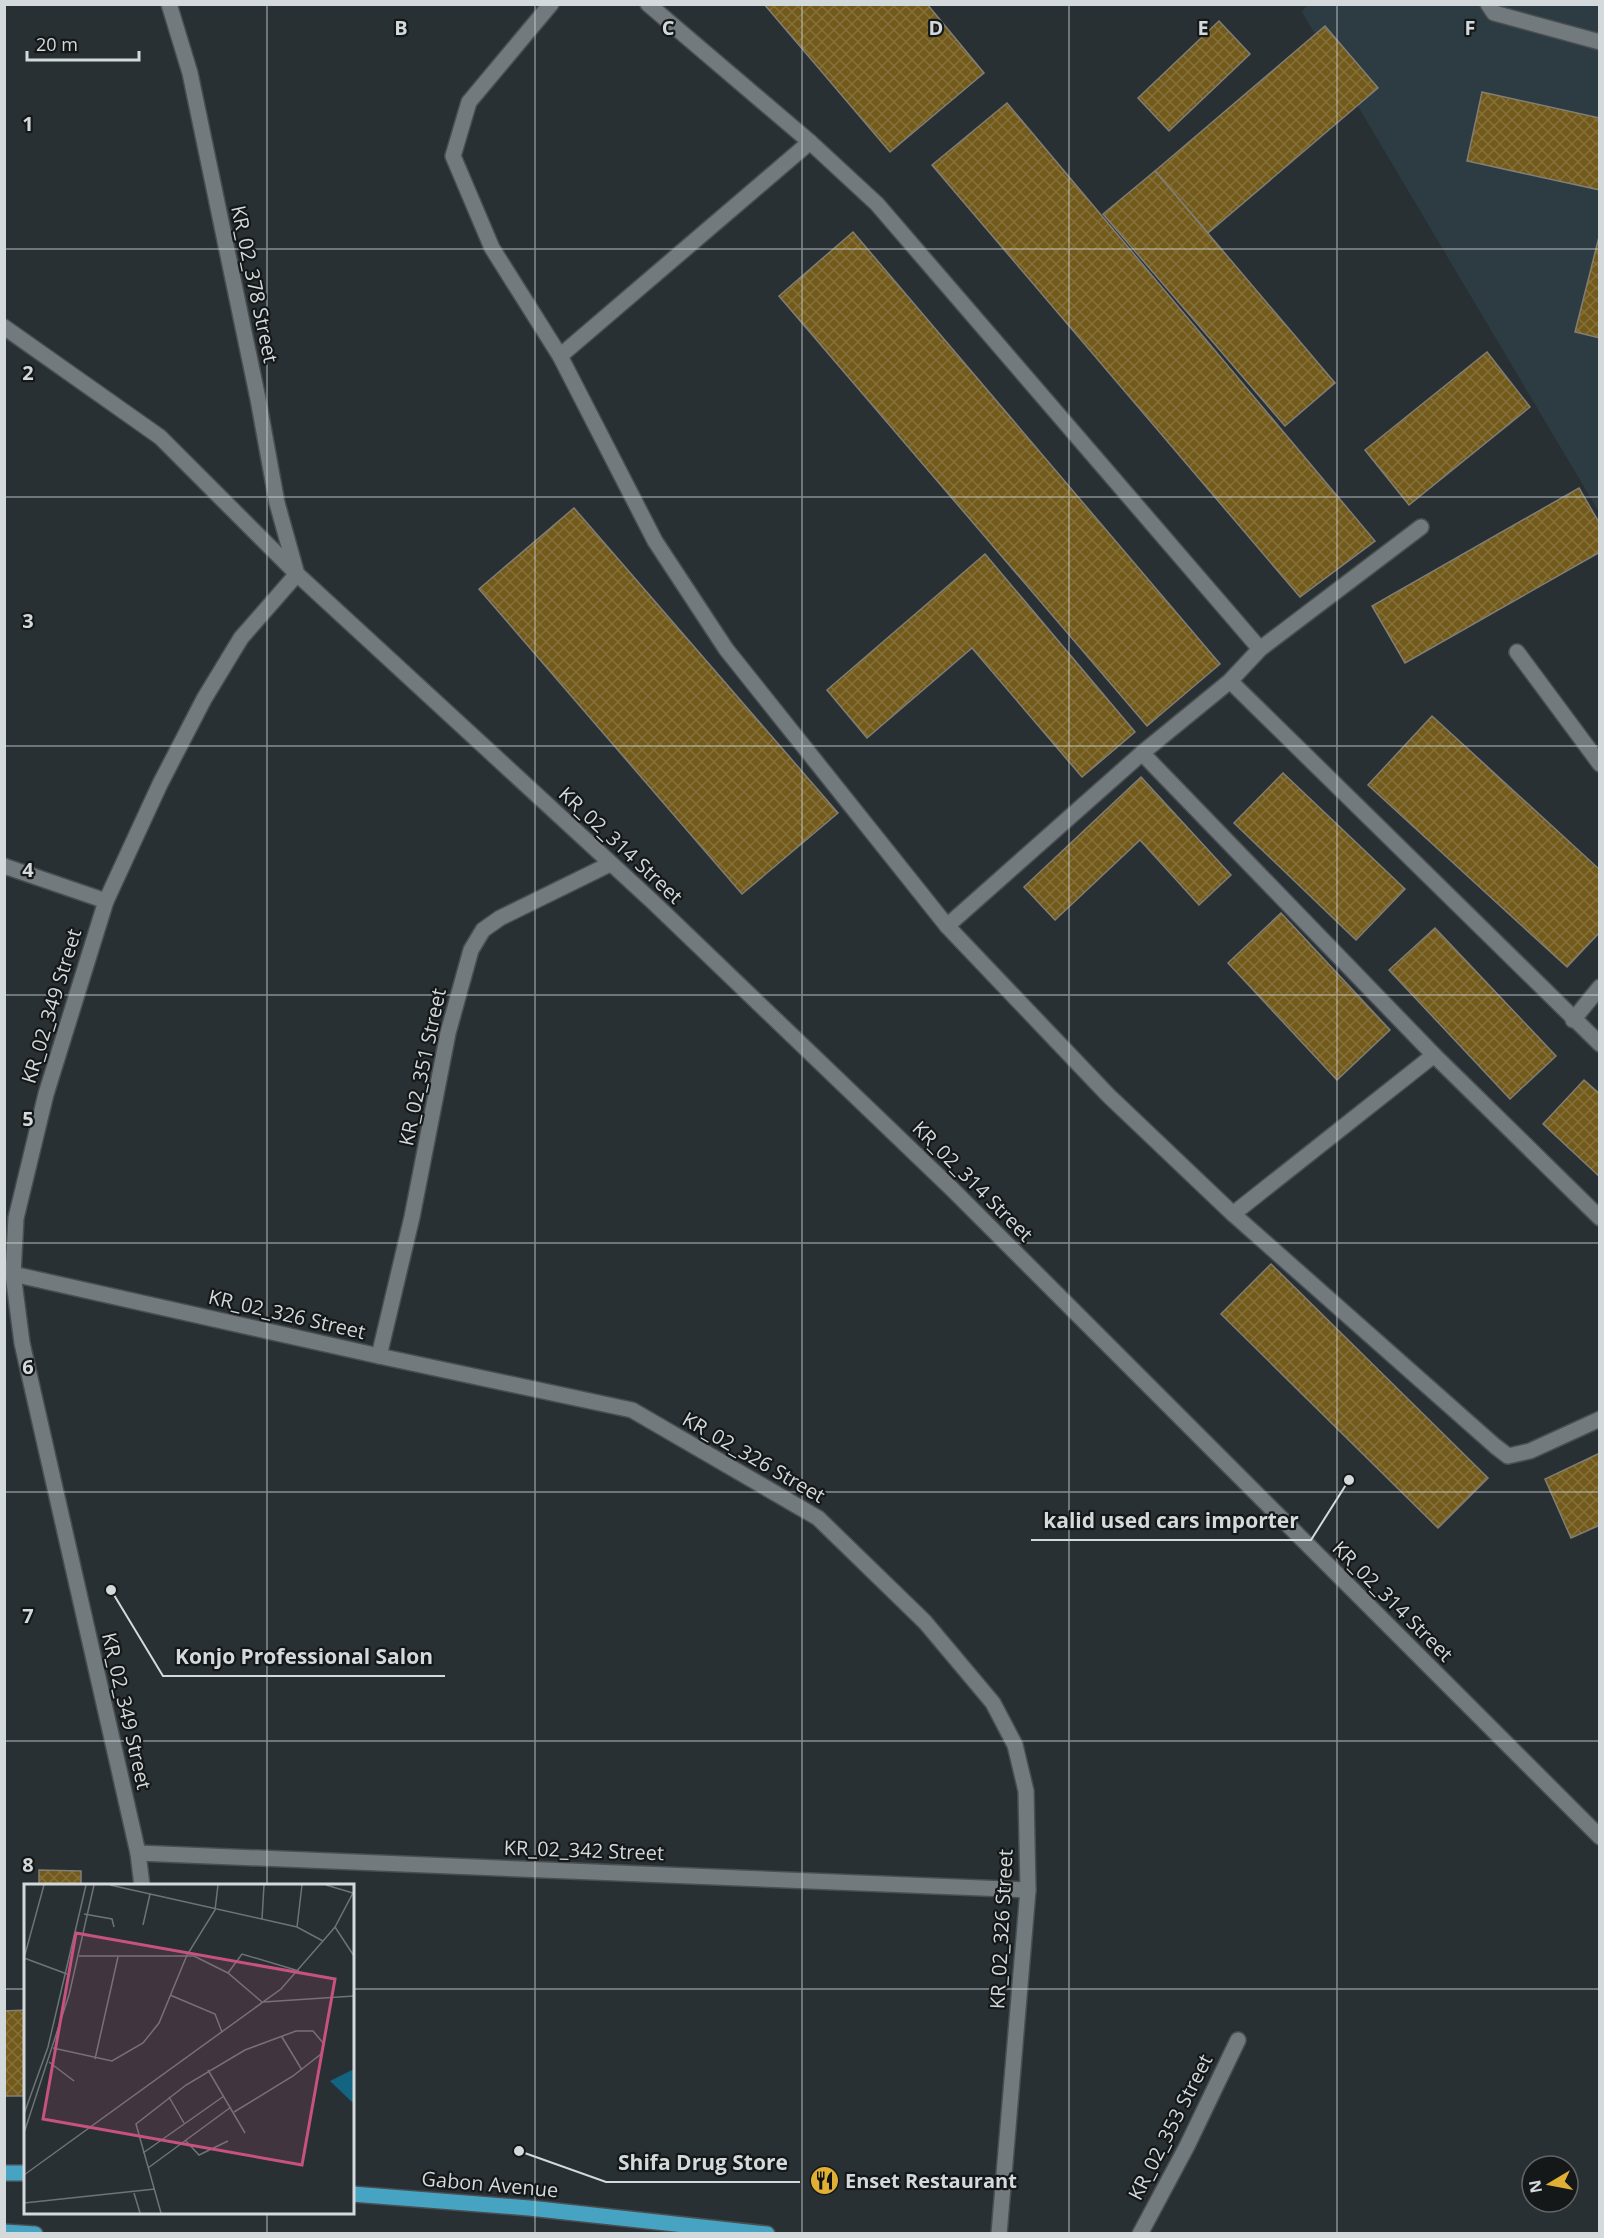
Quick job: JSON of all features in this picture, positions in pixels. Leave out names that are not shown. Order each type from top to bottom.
[{"type":"main road","points":[[4,2172],[24,2174]]},
{"type":"main road","name":"Gabon Avenue","points":[[354,2194],[529,2208],[767,2234]]},
{"type":"main road","points":[[4,2232],[35,2234]]},
{"type":"street","name":"KR_02_378 Street","points":[[169,4],[190,73],[258,399],[277,503],[297,574]]},
{"type":"street","points":[[551,4],[469,102],[453,156],[492,248],[560,356],[655,541],[726,649],[947,926],[1108,1095],[1233,1214],[1486,1438],[1508,1456],[1530,1451],[1599,1419]]},
{"type":"street","points":[[648,4],[810,142],[877,204],[1260,649]]},
{"type":"street","points":[[1488,4],[1494,13],[1599,42]]},
{"type":"street","points":[[560,356],[810,142]]},
{"type":"street","name":"KR_02_314 Street","points":[[4,327],[160,437],[297,574],[670,919],[951,1188],[1599,1838]]},
{"type":"street","points":[[947,926],[1142,753],[1230,681],[1260,649],[1422,527]]},
{"type":"street","name":"KR_02_349 Street","points":[[142,1884],[138,1853],[22,1342],[9,1271],[16,1218],[46,1094],[106,900],[160,784],[204,699],[241,638],[297,574]]},
{"type":"street","points":[[1517,652],[1599,764]]},
{"type":"street","points":[[1230,681],[1599,1044]]},
{"type":"street","points":[[1142,753],[1434,1055],[1599,1218]]},
{"type":"street","name":"KR_02_351 Street","points":[[379,1356],[412,1217],[448,1033],[471,950],[483,930],[500,918],[610,864]]},
{"type":"street","points":[[4,866],[106,900]]},
{"type":"street","points":[[1573,1020],[1599,987]]},
{"type":"street","points":[[1233,1214],[1434,1055]]},
{"type":"street","name":"KR_02_326 Street","points":[[9,1271],[379,1356],[632,1410],[818,1518],[925,1622],[993,1703],[1015,1745],[1026,1791],[1028,1890],[999,2234]]},
{"type":"street","name":"KR_02_342 Street","points":[[138,1853],[1028,1890]]},
{"type":"street","name":"KR_02_353 Street","points":[[1140,2234],[1187,2146],[1238,2040]]},
{"type":"shaded area","points":[[1308,4],[1599,5],[1599,512],[1302,12]]},
{"type":"building","points":[[764,4],[927,4],[984,73],[890,152]]},
{"type":"building","points":[[1219,21],[1250,54],[1169,131],[1138,98]]},
{"type":"building","points":[[1325,26],[1378,88],[1208,233],[1155,171]]},
{"type":"building","points":[[1482,92],[1600,118],[1600,190],[1467,161]]},
{"type":"building","points":[[1007,103],[1375,541],[1300,597],[932,165]]},
{"type":"building","points":[[1155,171],[1335,383],[1285,426],[1103,214]]},
{"type":"building","points":[[853,232],[1220,664],[1147,726],[779,296]]},
{"type":"building","points":[[1600,233],[1600,338],[1575,332]]},
{"type":"building","points":[[1487,352],[1530,407],[1409,505],[1365,450]]},
{"type":"building","points":[[1579,488],[1600,524],[1600,552],[1405,663],[1372,606]]},
{"type":"building","points":[[574,508],[838,813],[742,894],[479,589]]},
{"type":"building","points":[[985,554],[1135,732],[1082,777],[972,648],[867,738],[827,690]]},
{"type":"building","points":[[1432,716],[1600,870],[1600,932],[1567,967],[1368,785]]},
{"type":"building","points":[[1283,773],[1405,889],[1356,940],[1234,823]]},
{"type":"building","points":[[1141,777],[1231,875],[1199,905],[1140,840],[1055,920],[1024,887]]},
{"type":"building","points":[[1281,913],[1390,1030],[1337,1080],[1228,963]]},
{"type":"building","points":[[1435,928],[1556,1056],[1510,1099],[1389,970]]},
{"type":"building","points":[[1584,1080],[1600,1094],[1600,1177],[1543,1124]]},
{"type":"building","points":[[1271,1264],[1488,1478],[1438,1528],[1221,1314]]},
{"type":"building","points":[[1600,1453],[1600,1525],[1571,1538],[1545,1479]]},
{"type":"building","points":[[39,1870],[81,1871],[81,1884],[39,1884]]},
{"type":"building","points":[[24,2010],[24,2096],[4,2096],[4,2011]]},
{"type":"place","name":"kalid used cars importer","points":[[1349,1480]]},
{"type":"place","name":"Konjo Professional Salon","points":[[111,1590]]},
{"type":"place","name":"Shifa Drug Store","points":[[519,2151]]},
{"type":"place","name":"Enset Restaurant","points":[[824,2180]]}]
